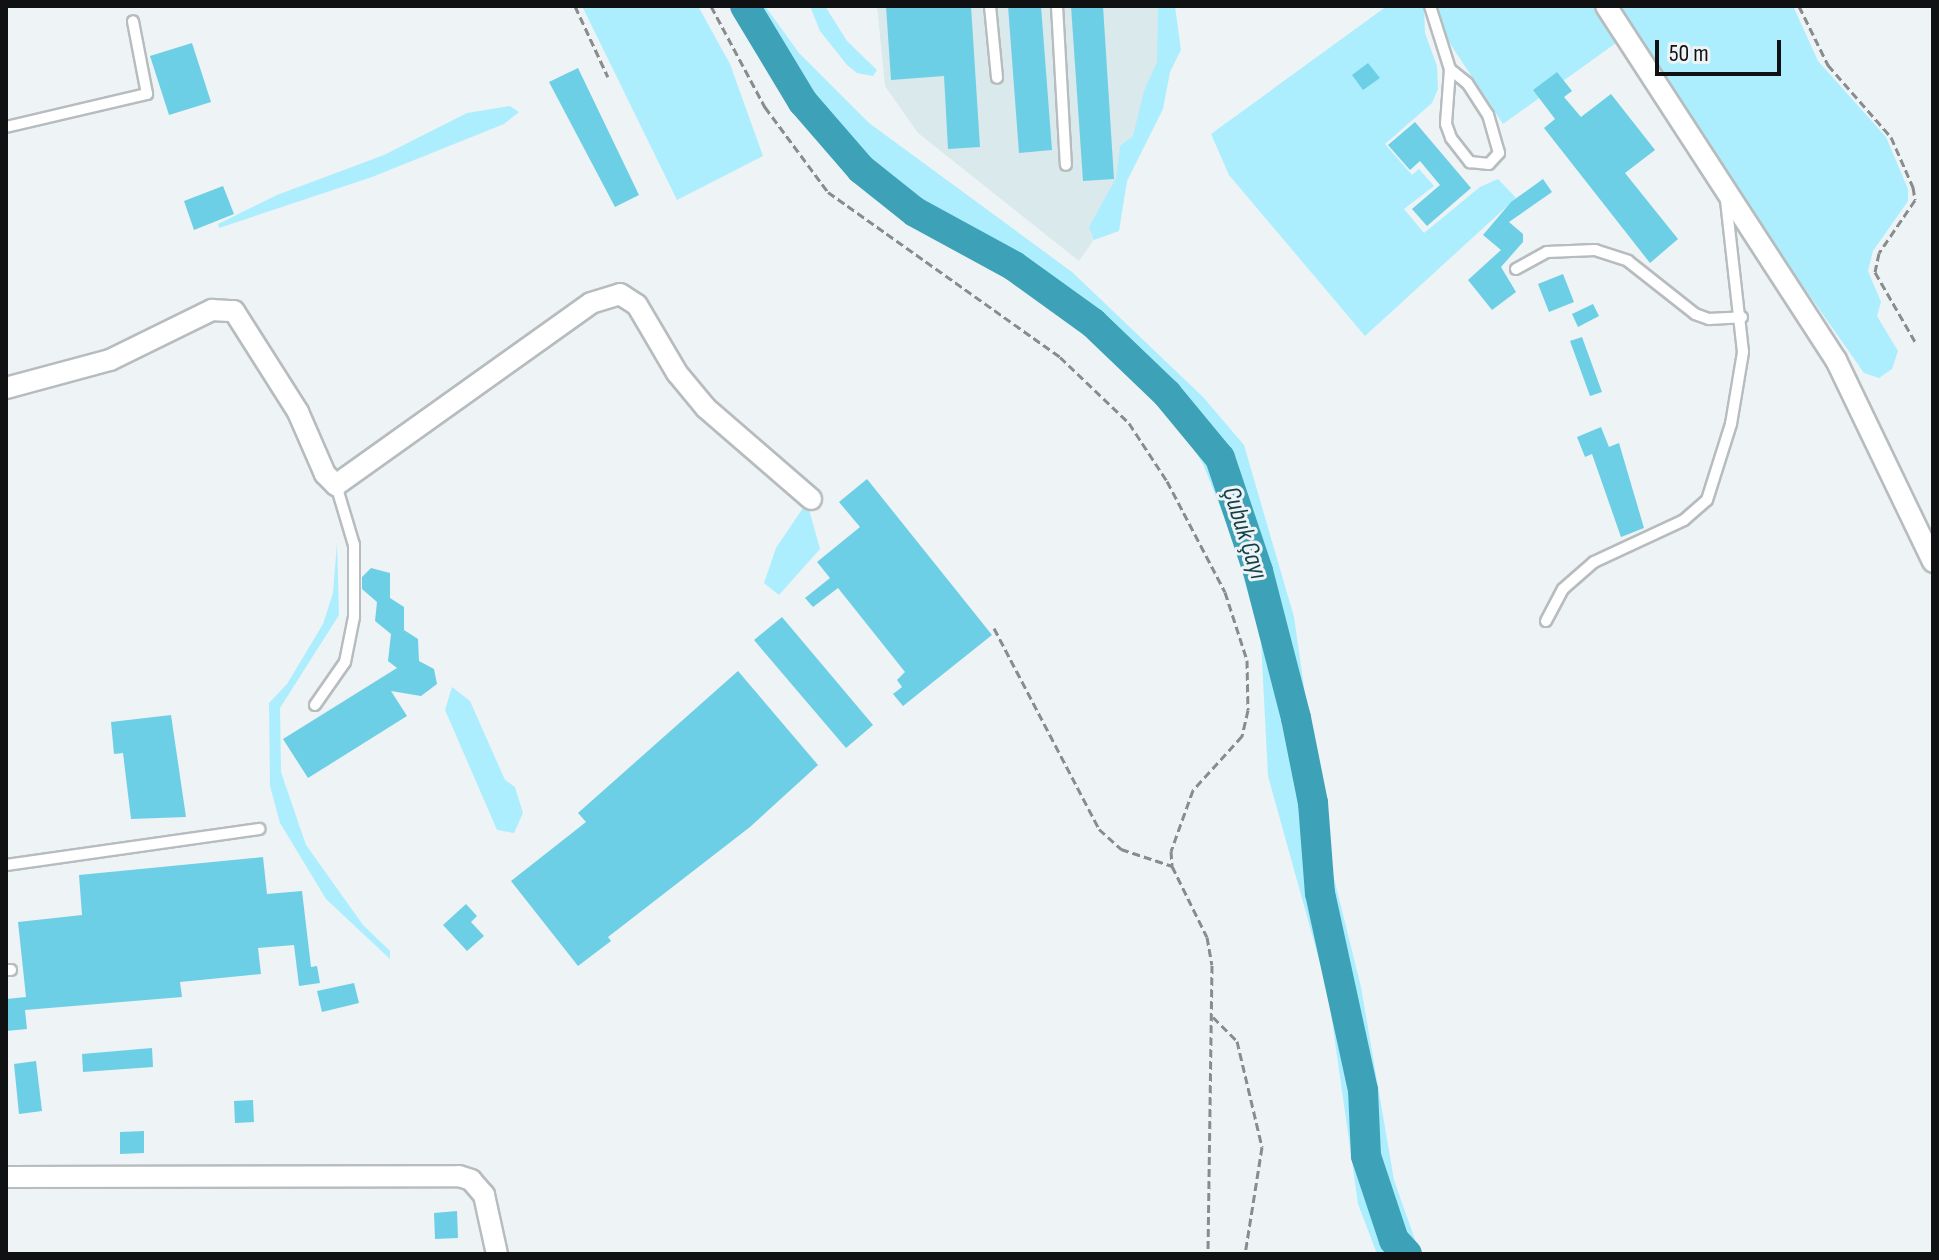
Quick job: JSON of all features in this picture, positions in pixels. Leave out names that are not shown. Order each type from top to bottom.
[{"type":"street","points":[[1606,6],[1836,360],[1933,562]]},
{"type":"street","points":[[6,388],[110,360],[212,310],[234,311],[298,412],[325,474],[336,485],[591,303],[620,294],[637,305],[677,373],[706,408],[811,499]]},
{"type":"street","points":[[6,1177],[459,1176],[471,1180],[484,1195],[497,1254]]},
{"type":"lane","points":[[990,6],[997,78]]},
{"type":"lane","points":[[1057,6],[1066,165]]},
{"type":"lane","points":[[1430,6],[1450,69],[1446,124],[1451,138],[1470,162],[1489,164],[1499,153],[1488,115],[1467,83],[1450,69]]},
{"type":"lane","points":[[6,127],[147,94],[133,21]]},
{"type":"lane","points":[[1546,621],[1563,589],[1594,562],[1684,520],[1707,500],[1740,385],[1742,317],[1725,192]]},
{"type":"lane","points":[[1516,269],[1547,252],[1595,250],[1628,261],[1695,314],[1709,319],[1742,317]]},
{"type":"lane","points":[[315,705],[345,662],[354,617],[354,545],[336,485]]},
{"type":"lane","points":[[6,865],[259,829]]},
{"type":"path","points":[[575,6],[608,77]]},
{"type":"path","points":[[711,6],[765,107],[828,192],[1060,357],[1129,423],[1199,539],[1239,630],[1250,686],[1242,736],[1184,807],[1171,851],[1172,866],[1207,937],[1213,1017],[1208,1254]]},
{"type":"path","points":[[1799,6],[1828,65],[1891,137],[1913,187],[1915,200],[1879,253],[1875,272],[1917,345]]},
{"type":"path","points":[[994,628],[1099,829],[1121,849],[1172,866]]},
{"type":"path","points":[[1213,1017],[1237,1041],[1262,1147],[1245,1254]]},
{"type":"shaded area","points":[[582,6],[698,6],[730,64],[763,156],[677,200]]},
{"type":"shaded area","points":[[736,6],[765,6],[799,53],[869,123],[1072,272],[1203,397],[1244,445],[1294,617],[1328,854],[1361,987],[1394,1180],[1420,1254],[1377,1254],[1358,1204],[1328,992],[1268,776],[1261,641],[1233,539],[1203,464],[1165,404],[1092,337],[1024,286],[849,175],[773,71]]},
{"type":"shaded area","points":[[810,6],[825,6],[847,41],[877,70],[873,76],[857,73],[847,65],[820,31]]},
{"type":"shaded area","points":[[877,6],[1171,6],[1180,42],[1104,225],[1079,261],[918,133],[885,86]]},
{"type":"shaded area","points":[[1158,6],[1175,6],[1181,50],[1170,72],[1163,109],[1127,181],[1119,231],[1094,240],[1089,227],[1116,178],[1120,146],[1133,136],[1144,91],[1157,62]]},
{"type":"shaded area","points":[[1387,6],[1424,6],[1425,33],[1437,66],[1438,89],[1432,103],[1385,144],[1412,175],[1419,169],[1434,186],[1404,209],[1424,233],[1480,187],[1498,179],[1516,198],[1365,336],[1229,175],[1211,134]]},
{"type":"shaded area","points":[[1434,6],[1594,6],[1616,43],[1503,124],[1449,42]]},
{"type":"shaded area","points":[[1618,6],[1793,6],[1818,61],[1886,137],[1908,189],[1908,201],[1873,251],[1868,271],[1881,302],[1877,316],[1898,351],[1892,369],[1879,378],[1864,373],[1732,185]]},
{"type":"shaded area","points":[[510,106],[519,112],[504,124],[372,177],[219,228],[218,224],[277,195],[384,155],[467,113]]},
{"type":"shaded area","points":[[807,502],[820,549],[779,595],[764,583],[776,548]]},
{"type":"shaded area","points":[[337,543],[339,615],[280,708],[281,772],[306,845],[363,925],[390,951],[390,959],[326,899],[280,823],[270,786],[269,703],[287,684],[323,624],[333,593]]},
{"type":"shaded area","points":[[452,687],[470,701],[505,780],[515,787],[523,813],[514,833],[497,830],[445,710]]},
{"type":"building","points":[[886,6],[971,6],[980,147],[948,149],[944,76],[891,80]]},
{"type":"building","points":[[1008,6],[1041,6],[1052,150],[1019,153]]},
{"type":"building","points":[[1071,6],[1103,6],[1114,179],[1083,181]]},
{"type":"building","points":[[192,43],[211,102],[169,115],[150,56]]},
{"type":"building","points":[[1368,63],[1380,78],[1363,90],[1352,75]]},
{"type":"building","points":[[578,68],[639,195],[615,207],[549,82]]},
{"type":"building","points":[[1557,72],[1572,91],[1564,97],[1581,117],[1611,94],[1655,150],[1625,173],[1678,239],[1650,263],[1544,128],[1555,119],[1533,90]]},
{"type":"building","points":[[1415,122],[1471,188],[1427,226],[1412,209],[1440,185],[1420,161],[1410,170],[1388,145]]},
{"type":"building","points":[[1543,179],[1552,192],[1509,222],[1523,234],[1523,242],[1501,267],[1516,292],[1492,310],[1468,280],[1501,250],[1483,235],[1511,202]]},
{"type":"building","points":[[223,186],[234,214],[194,230],[184,201]]},
{"type":"building","points":[[1563,274],[1574,302],[1549,312],[1538,284]]},
{"type":"building","points":[[1593,304],[1599,316],[1578,327],[1572,314]]},
{"type":"building","points":[[1582,337],[1602,392],[1590,396],[1570,341]]},
{"type":"building","points":[[1601,427],[1609,447],[1619,443],[1644,528],[1621,537],[1592,454],[1585,457],[1577,437]]},
{"type":"building","points":[[867,479],[992,635],[903,706],[893,694],[902,687],[897,680],[905,672],[838,588],[813,607],[805,598],[830,578],[817,562],[860,527],[839,502]]},
{"type":"building","points":[[371,568],[390,573],[390,598],[404,607],[404,630],[418,639],[419,661],[434,669],[437,684],[421,696],[391,691],[407,716],[308,778],[283,739],[397,668],[388,661],[391,634],[375,621],[377,602],[362,589],[362,577]]},
{"type":"building","points":[[782,617],[873,725],[846,748],[754,640]]},
{"type":"building","points":[[738,671],[818,765],[750,827],[608,937],[611,941],[578,966],[511,881],[586,822],[578,813]]},
{"type":"building","points":[[171,715],[186,817],[131,819],[123,753],[114,754],[111,722]]},
{"type":"building","points":[[263,857],[267,894],[302,891],[311,967],[317,966],[320,983],[299,986],[294,945],[258,948],[261,974],[180,982],[182,997],[25,1010],[27,1029],[6,1031],[6,999],[26,997],[18,922],[82,915],[79,875]]},
{"type":"building","points":[[466,904],[477,916],[471,922],[484,936],[467,951],[443,925]]},
{"type":"building","points":[[354,983],[359,1003],[322,1012],[317,991]]},
{"type":"building","points":[[152,1048],[153,1067],[83,1072],[82,1054]]},
{"type":"building","points":[[36,1061],[42,1111],[19,1114],[14,1064]]},
{"type":"building","points":[[253,1100],[254,1122],[235,1123],[234,1101]]},
{"type":"building","points":[[144,1131],[144,1153],[120,1154],[120,1132]]},
{"type":"building","points":[[457,1211],[458,1238],[435,1239],[434,1213]]},
{"type":"waterway","name":"Çubuk Çayı","points":[[745,6],[803,102],[861,169],[915,212],[1014,266],[1093,323],[1167,394],[1220,458],[1258,571],[1296,718],[1313,803],[1320,893],[1363,1090],[1366,1156],[1394,1240],[1407,1254]]}]
